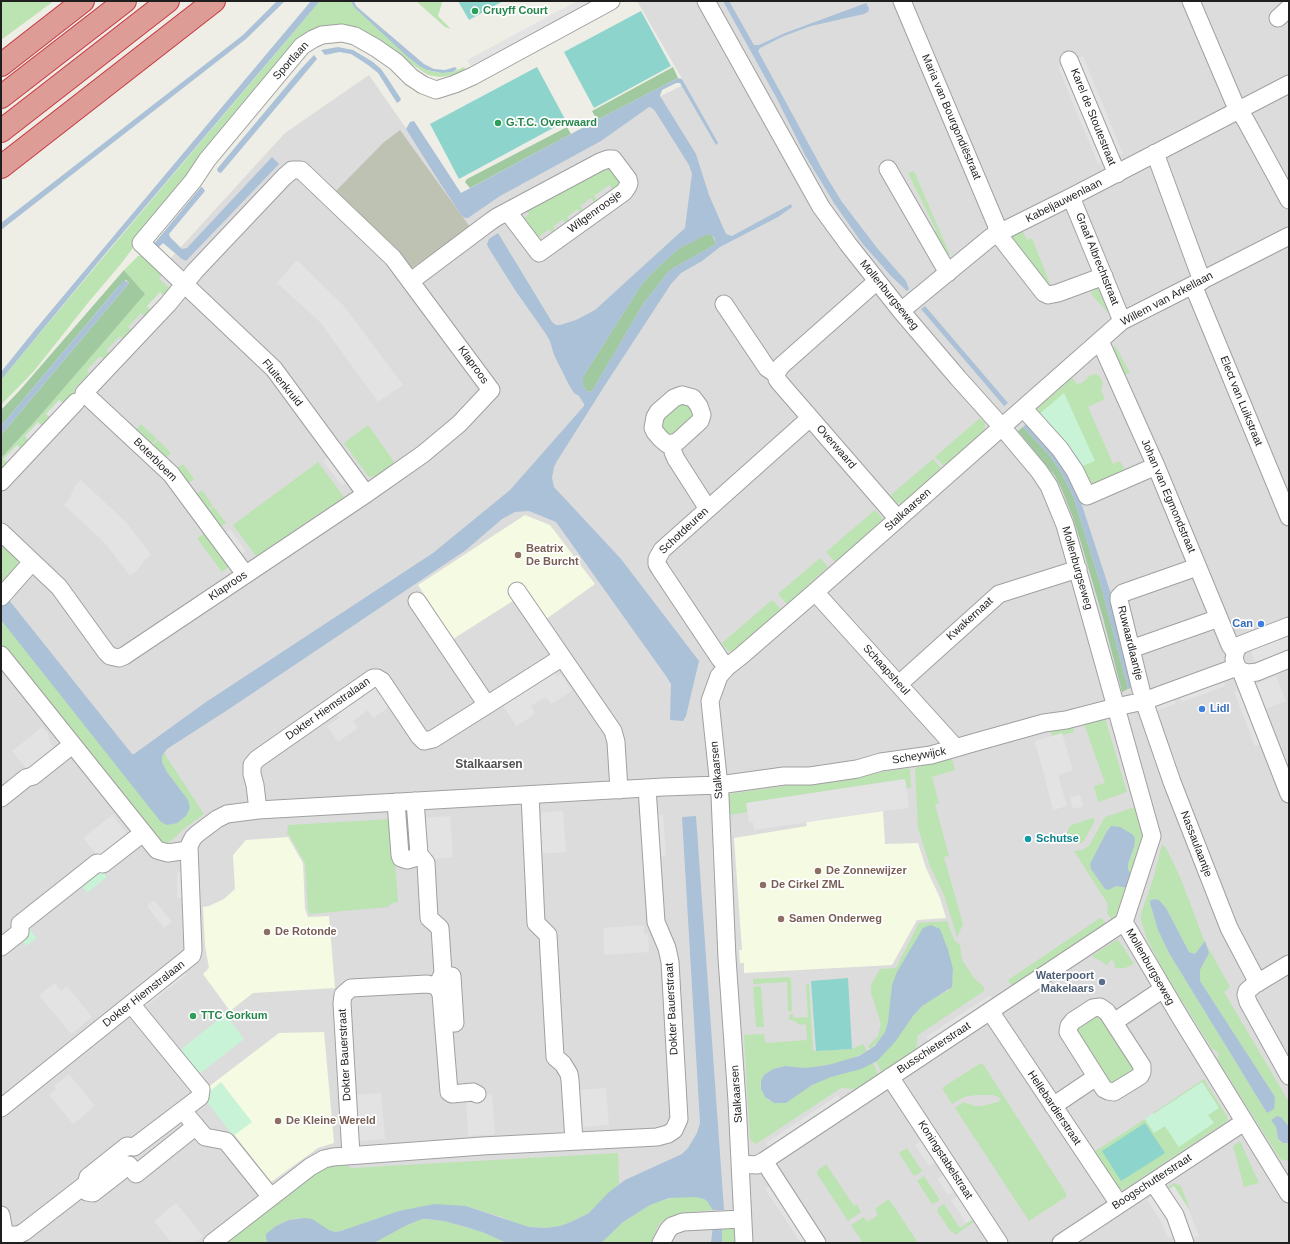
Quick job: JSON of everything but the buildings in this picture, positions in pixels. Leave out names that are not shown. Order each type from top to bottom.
[{"type":"highway","points":[[1,65],[83,1]]},
{"type":"highway","points":[[1,98],[125,1]]},
{"type":"highway","points":[[1,131],[168,1]]},
{"type":"highway","points":[[1,167],[214,1]]},
{"type":"street","name":"Sportlaan","points":[[185,284],[141,243],[307,42],[322,35],[342,34],[355,36],[396,62],[410,77],[429,88],[436,90],[473,76],[611,1]]},
{"type":"street","name":"Mollenburgseweg","points":[[706,1],[821,207],[901,311],[958,378],[1002,426],[1039,471],[1049,486],[1065,525],[1078,569],[1152,836],[1124,922],[1244,1122],[1286,1187]]},
{"type":"street","name":"Maria van Bourgondiëstraat","points":[[902,1],[996,224],[998,234]]},
{"type":"street","points":[[1191,1],[1234,102],[1289,200]]},
{"type":"street","name":"Karel de Stoutestraat","points":[[1070,60],[1117,174]]},
{"type":"street","name":"Kabeljauwenlaan","points":[[901,311],[991,237],[1117,174],[1289,84]]},
{"type":"street","name":"Elect van Luikstraat","points":[[1155,153],[1198,283],[1289,517]]},
{"type":"street","name":"Wilgenroosje","points":[[411,281],[491,221],[608,159],[614,160],[628,179],[629,183],[624,192],[539,253],[508,212]]},
{"type":"street","points":[[888,169],[948,273]]},
{"type":"street","name":"Klaproos","points":[[1,482],[168,304],[195,271],[284,177],[289,172],[296,170],[301,170],[306,174],[393,258],[491,390],[459,424],[423,454],[366,494],[124,656],[114,657],[110,656],[106,652],[60,587],[1,532]]},
{"type":"street","name":"Graaf Albrechtstraat","points":[[1071,197],[1122,321]]},
{"type":"street","points":[[998,234],[1044,293],[1048,295],[1058,293],[1104,276]]},
{"type":"street","name":"Willem van Arkellaan","points":[[1002,426],[1024,409],[1122,321],[1289,236]]},
{"type":"street","points":[[776,374],[781,366],[877,281]]},
{"type":"street","name":"Fluitenkruid","points":[[185,284],[274,369],[366,494]]},
{"type":"street","name":"Overwaard","points":[[724,304],[767,368],[776,374],[780,383],[898,519]]},
{"type":"street","name":"Johan van Egmondstraat","points":[[1100,341],[1156,466],[1230,645],[1243,661],[1289,794]]},
{"type":"street","name":"Boterbloem","points":[[80,398],[171,474],[245,574]]},
{"type":"street","points":[[1024,409],[1060,449],[1075,471],[1087,496],[1156,466]]},
{"type":"street","name":"Schotdeuren","points":[[727,667],[676,593],[658,564],[657,559],[662,550],[810,418]]},
{"type":"street","name":"Stalkaarsen","points":[[744,1243],[741,1164],[727,958],[719,785],[710,701],[719,676],[727,667],[815,592],[1002,426]]},
{"type":"street","points":[[672,444],[672,452],[708,509]]},
{"type":"street","points":[[3,594],[32,562]]},
{"type":"street","name":"Ruwaardlaantje","points":[[1143,695],[1118,600],[1119,597],[1123,593],[1198,567]]},
{"type":"street","name":"Kwakernaat","points":[[899,684],[999,594],[1078,569]]},
{"type":"street","points":[[517,591],[561,658],[612,731],[616,742],[619,790]]},
{"type":"street","name":"Schaapsheul","points":[[815,592],[956,748]]},
{"type":"street","points":[[417,600],[487,705]]},
{"type":"street","points":[[1131,649],[1218,618]]},
{"type":"street","points":[[1243,661],[1289,626]]},
{"type":"street","points":[[1,655],[143,833],[157,850],[161,852],[168,853],[188,850],[190,842],[193,838],[216,819],[232,812],[719,785]]},
{"type":"street","name":"Dokter Hiemstralaan","points":[[258,810],[252,774],[252,765],[257,759],[373,678],[377,678],[382,681],[419,736],[424,741],[433,739],[561,658]]},
{"type":"street","points":[[1243,661],[1289,659]]},
{"type":"street","name":"Scheywijck","points":[[719,785],[784,776],[810,776],[857,769],[881,762],[931,755],[1044,723],[1066,720],[1116,707],[1143,695],[1243,661]]},
{"type":"street","name":"Nassaulaantje","points":[[1143,695],[1172,782],[1229,928],[1258,983]]},
{"type":"street","points":[[1,798],[26,778],[33,776],[72,745]]},
{"type":"street","name":"Dokter Bauerstraat","points":[[212,1243],[310,1167],[324,1159],[351,1155],[663,1136],[674,1130],[678,1119],[670,962],[667,948],[656,922],[648,788]]},
{"type":"street","points":[[530,795],[536,923],[548,935],[555,1057],[563,1064],[569,1074],[574,1142]]},
{"type":"street","points":[[415,801],[419,854],[426,863],[429,918],[440,928],[443,973],[439,981],[449,1092],[452,1094],[473,1092],[476,1094]]},
{"type":"street","points":[[396,802],[401,858],[407,860],[414,858],[419,854]]},
{"type":"street","points":[[1,947],[20,932],[20,924],[97,863],[103,864],[143,833]]},
{"type":"street","name":"Dokter Hiemstralaan","points":[[1,1108],[192,955],[188,850]]},
{"type":"street","name":"Busschieterstraat","points":[[741,1164],[757,1165],[764,1161],[1124,922]]},
{"type":"street","points":[[1289,964],[1247,991],[1246,998],[1289,1076]]},
{"type":"street","name":"Dokter Bauerstraat","points":[[351,1155],[342,1003],[344,995],[348,989],[356,987],[427,984],[439,981]]},
{"type":"street","points":[[1114,1022],[1163,989]]},
{"type":"street","points":[[1,1215],[6,1239],[24,1232],[86,1184],[88,1177],[127,1146],[134,1148],[200,1097],[201,1089],[131,1004]]},
{"type":"street","points":[[1098,1007],[1105,1010],[1114,1022],[1141,1063],[1142,1072],[1140,1076],[1114,1092],[1105,1090],[1096,1077],[1069,1034],[1069,1026],[1079,1017],[1093,1008],[1098,1007]]},
{"type":"street","name":"Hellebardierstraat","points":[[990,1012],[1119,1204]]},
{"type":"street","name":"Koningstabelstraat","points":[[890,1077],[999,1243]]},
{"type":"street","points":[[1052,1106],[1096,1077]]},
{"type":"street","points":[[183,1110],[204,1137],[226,1141],[271,1197]]},
{"type":"street","name":"Boogschutterstraat","points":[[1061,1243],[1244,1122]]},
{"type":"street","points":[[82,1187],[87,1192],[93,1193],[129,1165],[136,1174],[196,1126]]},
{"type":"street","points":[[764,1161],[817,1243]]},
{"type":"street","points":[[1153,1182],[1175,1215],[1182,1241]]},
{"type":"street","points":[[661,1243],[668,1230],[677,1224],[690,1221],[742,1218]]},
{"type":"shaded area","points":[[277,1],[285,1],[246,39],[1,230],[1,223],[243,35]]},
{"type":"shaded area","points":[[311,1],[320,1],[105,254],[1,380],[1,372],[34,331]]},
{"type":"shaded area","points":[[351,1],[354,1],[356,6],[424,64],[434,69],[445,70],[455,67],[457,69],[453,72],[442,73],[427,70],[421,67],[409,58],[354,7]]},
{"type":"shaded area","name":"Cruyff Court","points":[[458,1],[503,1],[469,20]]},
{"type":"shaded area","points":[[577,1],[600,1],[472,69],[467,60]]},
{"type":"shaded area","points":[[637,1],[1289,1],[1289,1243],[1,1243],[1,444],[285,133],[369,75],[455,199],[685,84]]},
{"type":"shaded area","points":[[723,1],[729,1],[754,45],[759,45],[785,33],[866,3],[869,8],[868,12],[864,14],[811,26],[784,36],[760,48],[758,51],[826,176],[842,202],[877,248],[906,281],[909,289],[907,291],[891,276],[862,243],[834,203],[805,155],[776,97]]},
{"type":"shaded area","points":[[641,11],[671,66],[594,108],[564,52]]},
{"type":"shaded area","points":[[338,47],[353,50],[373,62],[381,69],[388,79],[401,99],[400,101],[397,103],[378,73],[351,54],[339,52],[325,55],[321,50]]},
{"type":"shaded area","points":[[314,55],[317,59],[221,173],[218,172],[217,169]]},
{"type":"shaded area","points":[[1083,56],[1123,154],[1098,164],[1058,67]]},
{"type":"shaded area","name":"G.T.C. Overwaard","points":[[537,67],[566,121],[459,179],[430,124]]},
{"type":"shaded area","points":[[678,78],[682,79],[718,143],[716,145],[680,83],[676,83],[662,90],[660,96],[696,154],[709,195],[726,234],[732,236],[791,204],[792,207],[778,217],[720,247],[702,261],[681,273],[671,284],[554,467],[552,478],[554,487],[621,559],[699,661],[686,716],[683,721],[670,720],[671,684],[556,522],[529,511],[515,512],[502,519],[466,550],[167,749],[162,756],[162,762],[167,772],[188,800],[190,808],[186,816],[177,823],[167,825],[161,822],[1,620],[1,590],[132,754],[134,754],[206,702],[433,553],[510,490],[584,406],[579,396],[574,393],[569,385],[554,355],[550,341],[546,334],[515,290],[488,247],[487,244],[489,239],[498,233],[552,322],[556,325],[560,325],[576,320],[595,310],[685,228],[692,174],[689,165],[655,111],[649,107],[601,141],[500,196],[468,218],[465,218],[462,216],[440,183],[406,129],[410,122],[414,121],[461,193]],"holes":[[[708,234],[714,237],[716,244],[670,270],[665,276],[643,304],[592,391],[587,391],[583,385],[583,377],[640,287],[650,275],[678,249]]]},
{"type":"shaded area","points":[[400,130],[470,227],[412,268],[399,251],[336,191],[383,143]]},
{"type":"shaded area","points":[[272,157],[279,164],[186,261],[163,243],[159,247],[153,245],[202,187],[205,191],[169,234],[170,237],[182,249],[187,248]]},
{"type":"shaded area","points":[[297,260],[344,306],[403,385],[378,402],[320,322],[277,283]]},
{"type":"shaded area","points":[[124,280],[129,283],[1,435],[1,426]]},
{"type":"shaded area","points":[[160,292],[167,299],[154,313],[147,306]]},
{"type":"shaded area","points":[[925,306],[1008,403],[1004,406],[921,309]]},
{"type":"shaded area","points":[[1064,393],[1095,461],[1078,468],[1037,416]]},
{"type":"shaded area","points":[[59,400],[66,406],[53,420],[46,414]]},
{"type":"shaded area","points":[[38,422],[45,429],[31,443],[25,436]]},
{"type":"shaded area","points":[[1028,422],[1057,455],[1078,493],[1110,591],[1134,687],[1128,689],[1101,586],[1073,496],[1061,472],[1049,455],[1023,427]]},
{"type":"shaded area","points":[[17,445],[23,451],[10,465],[3,459]]},
{"type":"shaded area","points":[[330,455],[349,481],[342,486],[323,461]]},
{"type":"shaded area","points":[[81,480],[126,522],[151,555],[145,559],[137,571],[130,576],[105,543],[64,505],[69,499],[75,486]]},
{"type":"shaded area","name":"Beatrix De Burcht","points":[[525,515],[550,525],[595,584],[535,627],[516,599],[453,639],[418,585]]},
{"type":"shaded area","points":[[230,529],[246,551],[239,557],[223,534]]},
{"type":"shaded area","points":[[1289,631],[1289,655],[1257,668],[1249,645]]},
{"type":"shaded area","points":[[552,670],[557,677],[561,674],[572,691],[551,704],[546,697],[531,706],[535,714],[516,726],[502,704]]},
{"type":"shaded area","points":[[1276,676],[1286,701],[1265,709],[1255,684]]},
{"type":"shaded area","points":[[1223,679],[1225,686],[1182,702],[1179,694]]},
{"type":"shaded area","points":[[373,684],[389,707],[373,718],[368,710],[353,721],[358,728],[338,742],[327,726],[339,718],[335,711]]},
{"type":"shaded area","points":[[1242,689],[1263,743],[1255,746],[1234,692]]},
{"type":"shaded area","points":[[1173,696],[1176,704],[1155,711],[1152,704]]},
{"type":"shaded area","points":[[42,727],[48,734],[51,744],[56,751],[29,772],[12,751]]},
{"type":"shaded area","points":[[1062,733],[1073,770],[1058,775],[1067,806],[1053,810],[1035,741]]},
{"type":"shaded area","points":[[905,779],[909,808],[754,830],[753,822],[749,822],[746,803]]},
{"type":"shaded area","points":[[1080,795],[1083,806],[1073,809],[1070,797]]},
{"type":"shaded area","points":[[563,811],[566,852],[539,854],[536,813]]},
{"type":"shaded area","points":[[883,811],[885,844],[918,843],[926,868],[940,898],[946,918],[917,920],[892,965],[744,973],[744,963],[740,963],[739,950],[742,950],[734,838],[807,826],[806,822]]},
{"type":"shaded area","points":[[112,815],[129,836],[100,859],[83,838]]},
{"type":"shaded area","points":[[663,815],[666,856],[657,856],[654,816]]},
{"type":"shaded area","points":[[450,816],[453,857],[434,859],[434,854],[425,854],[423,818]]},
{"type":"shaded area","points":[[696,816],[724,1210],[713,1210],[707,1201],[696,1197],[669,1198],[650,1205],[623,1222],[601,1243],[507,1243],[466,1227],[444,1221],[422,1219],[405,1226],[374,1243],[268,1243],[266,1234],[276,1226],[289,1220],[304,1218],[312,1219],[329,1230],[335,1232],[399,1211],[434,1204],[466,1206],[529,1227],[545,1228],[560,1226],[589,1213],[608,1193],[625,1180],[682,1154],[688,1148],[697,1133],[700,1123],[682,817]]},
{"type":"shaded area","points":[[1111,826],[1120,827],[1132,834],[1135,838],[1134,847],[1128,864],[1128,869],[1132,877],[1128,888],[1116,886],[1108,890],[1105,889],[1091,869],[1090,864]]},
{"type":"shaded area","name":"De Rotonde","points":[[288,837],[303,863],[305,909],[308,917],[329,916],[335,988],[253,993],[230,1011],[203,974],[209,968],[205,946],[203,907],[209,906],[224,899],[235,889],[233,855],[246,840]]},
{"type":"shaded area","points":[[715,844],[721,946],[717,943],[712,848]]},
{"type":"shaded area","points":[[100,868],[107,877],[87,893],[80,884]]},
{"type":"shaded area","points":[[185,871],[185,898],[177,898],[177,872]]},
{"type":"shaded area","points":[[1154,899],[1159,900],[1166,908],[1189,952],[1195,954],[1205,941],[1209,953],[1200,970],[1200,981],[1275,1097],[1274,1109],[1267,1113],[1169,953],[1158,930],[1150,903],[1150,901]]},
{"type":"shaded area","points":[[154,900],[172,922],[164,928],[147,906]]},
{"type":"shaded area","points":[[26,925],[37,938],[26,946],[19,937]]},
{"type":"shaded area","points":[[644,925],[644,934],[648,934],[649,952],[604,955],[603,928]]},
{"type":"shaded area","points":[[931,925],[940,929],[948,950],[953,969],[952,987],[922,1006],[913,1016],[895,1042],[877,1061],[861,1069],[831,1077],[812,1085],[786,1103],[774,1103],[765,1097],[761,1089],[761,1081],[764,1075],[773,1069],[785,1066],[805,1068],[828,1065],[859,1056],[875,1046],[885,1032],[888,1022],[892,985],[897,972],[923,928]]},
{"type":"shaded area","points":[[183,971],[186,975],[147,1006],[141,1005]]},
{"type":"shaded area","points":[[848,978],[852,1049],[816,1051],[811,981]]},
{"type":"shaded area","points":[[55,983],[61,991],[67,986],[92,1017],[71,1034],[39,995]]},
{"type":"shaded area","points":[[990,995],[995,1001],[930,1044],[926,1037]]},
{"type":"shaded area","points":[[225,1014],[244,1039],[197,1076],[178,1052]]},
{"type":"shaded area","name":"De Kleine Wereld","points":[[324,1032],[334,1143],[318,1148],[271,1182],[206,1098],[207,1088],[279,1033]]},
{"type":"shaded area","points":[[69,1074],[95,1106],[73,1124],[49,1095],[56,1089],[54,1086]]},
{"type":"shaded area","points":[[221,1082],[252,1122],[233,1136],[203,1097]]},
{"type":"shaded area","points":[[1202,1082],[1219,1108],[1208,1115],[1214,1123],[1179,1147],[1165,1126],[1154,1133],[1145,1119]]},
{"type":"shaded area","points":[[606,1088],[609,1125],[582,1127],[579,1090]]},
{"type":"shaded area","points":[[381,1093],[385,1139],[359,1141],[355,1095]]},
{"type":"shaded area","points":[[492,1094],[495,1134],[468,1136],[466,1100],[475,1095]]},
{"type":"shaded area","points":[[838,1095],[843,1102],[770,1150],[766,1143]]},
{"type":"shaded area","points":[[1277,1116],[1281,1117],[1289,1127],[1288,1143],[1283,1143],[1278,1139],[1276,1127],[1271,1120]]},
{"type":"shaded area","points":[[1145,1123],[1165,1153],[1121,1181],[1102,1151]]},
{"type":"shaded area","points":[[924,1139],[938,1160],[929,1166],[915,1145]]},
{"type":"shaded area","points":[[947,1173],[957,1189],[948,1195],[937,1179]]},
{"type":"shaded area","points":[[773,1184],[811,1243],[801,1243],[765,1189]]},
{"type":"shaded area","points":[[1174,1186],[1188,1208],[1199,1236],[1190,1239],[1191,1243],[1169,1243],[1177,1237],[1176,1235],[1168,1238],[1160,1220],[1147,1200],[1154,1194]]},
{"type":"shaded area","points":[[961,1194],[976,1217],[966,1223],[951,1200]]},
{"type":"shaded area","points":[[176,1203],[203,1236],[194,1243],[172,1243],[154,1221]]},
{"type":"shaded area","points":[[722,1225],[722,1243],[711,1243],[713,1226]]},
{"type":"green space","points":[[1,1],[54,1],[1,40]]},
{"type":"green space","points":[[320,1],[351,1],[409,58],[427,70],[442,73],[453,72],[464,67],[465,69],[454,75],[440,77],[428,75],[380,40],[352,26],[344,25],[324,27],[309,31],[300,37],[192,166],[194,168],[120,265],[34,371],[1,405],[1,380]]},
{"type":"green space","points":[[416,1],[441,1],[442,3],[438,16],[451,29],[445,27]]},
{"type":"green space","points":[[673,67],[678,78],[597,120],[592,111]]},
{"type":"green space","points":[[567,127],[571,134],[470,188],[465,182],[467,179]]},
{"type":"green space","points":[[609,165],[622,182],[615,192],[609,185],[594,196],[599,203],[596,205],[591,198],[580,206],[585,213],[582,215],[577,209],[567,217],[571,223],[568,226],[563,219],[553,227],[557,234],[555,236],[549,229],[539,237],[544,245],[517,212],[522,209],[524,213],[522,215],[525,218],[529,214],[524,208]]},
{"type":"green space","points":[[914,171],[950,255],[944,257],[930,234],[936,230],[908,173]]},
{"type":"green space","points":[[1022,230],[1027,240],[1032,238],[1052,289],[1048,288],[1012,239],[1013,234]]},
{"type":"green space","points":[[707,234],[712,235],[716,244],[670,270],[643,304],[592,391],[587,391],[583,385],[583,377],[640,287],[650,275],[678,249]]},
{"type":"green space","points":[[142,255],[162,275],[159,279],[174,292],[167,299],[160,292],[154,313],[148,319],[141,313],[128,327],[135,333],[126,342],[120,336],[106,350],[113,356],[108,362],[100,356],[87,370],[89,373],[74,389],[78,393],[66,406],[60,400],[46,414],[53,420],[25,436],[31,443],[23,451],[17,445],[4,459],[10,465],[1,473],[1,458],[38,418],[145,294],[124,270],[138,256]]},
{"type":"green space","points":[[124,270],[145,294],[38,418],[1,458],[1,435],[129,283],[126,280],[118,287],[1,426],[1,410]]},
{"type":"green space","points":[[1092,286],[1099,289],[1109,314],[1092,295],[1091,292],[1094,291]]},
{"type":"green space","points":[[1115,345],[1130,373],[1125,375],[1113,349]]},
{"type":"green space","points":[[1096,374],[1102,380],[1103,383],[1101,390],[1105,399],[1088,407],[1113,464],[1120,461],[1128,475],[1093,488],[1034,411],[1072,378],[1077,384],[1082,383],[1091,375]]},
{"type":"green space","points":[[686,402],[696,416],[670,439],[659,422],[677,405]]},
{"type":"green space","points":[[980,418],[985,423],[985,430],[944,466],[935,457]]},
{"type":"green space","points":[[141,424],[157,439],[152,444],[142,434],[137,435],[134,432]]},
{"type":"green space","points":[[368,425],[395,463],[376,476],[369,477],[344,443]]},
{"type":"green space","points":[[1023,427],[1049,455],[1061,472],[1073,496],[1101,586],[1128,689],[1122,692],[1103,618],[1073,518],[1055,476],[1018,431]]},
{"type":"green space","points":[[158,440],[171,453],[164,460],[153,445]]},
{"type":"green space","points":[[933,459],[941,468],[901,504],[895,502],[891,497],[892,494]]},
{"type":"green space","points":[[318,462],[344,497],[256,556],[233,525]]},
{"type":"green space","points":[[183,464],[194,479],[186,485],[186,480],[180,471],[174,470]]},
{"type":"green space","points":[[202,490],[213,506],[208,509],[200,498],[194,496]]},
{"type":"green space","points":[[214,507],[226,523],[218,529],[216,527],[217,522],[209,510]]},
{"type":"green space","points":[[875,510],[883,519],[835,562],[826,552]]},
{"type":"green space","points":[[206,532],[207,538],[225,563],[231,565],[222,572],[197,538]]},
{"type":"green space","points":[[6,544],[17,559],[18,564],[1,583],[1,549]]},
{"type":"green space","points":[[820,558],[828,567],[787,604],[778,594]]},
{"type":"green space","points":[[772,600],[781,609],[733,651],[728,651],[722,643]]},
{"type":"green space","points":[[1,620],[89,730],[188,800],[167,772],[162,762],[162,756],[164,753],[204,814],[166,844],[159,842],[1,643]]},
{"type":"green space","points":[[1105,718],[1127,792],[1098,802],[1094,786],[1105,783],[1084,724]]},
{"type":"green space","points":[[1073,727],[1074,732],[1052,736],[1051,732]]},
{"type":"green space","points":[[952,759],[955,770],[932,777],[939,803],[935,804],[949,856],[944,857],[963,924],[957,937],[944,895],[930,866],[918,828],[915,768]]},
{"type":"green space","points":[[910,768],[911,788],[907,788],[905,779],[747,803],[748,812],[730,815],[729,794]]},
{"type":"green space","points":[[1135,807],[1141,830],[1142,842],[1132,877],[1128,869],[1128,864],[1134,847],[1109,827],[1090,864],[1091,869],[1105,889],[1116,886],[1128,888],[1119,911],[1112,920],[1107,913],[1108,904],[1074,851],[1082,850],[1089,846],[1105,817]]},
{"type":"green space","points":[[1092,818],[1095,821],[1083,842],[1077,844],[1070,842],[1067,834],[1069,827]]},
{"type":"green space","points":[[392,819],[398,902],[392,903],[388,907],[310,914],[308,911],[305,863],[287,834],[288,825]]},
{"type":"green space","points":[[1162,844],[1166,848],[1180,877],[1205,941],[1195,954],[1189,952],[1166,908],[1159,900],[1150,901],[1158,930],[1169,953],[1267,1113],[1275,1097],[1200,981],[1200,970],[1209,953],[1206,943],[1230,987],[1224,992],[1289,1102],[1289,1127],[1281,1117],[1277,1116],[1271,1120],[1276,1127],[1280,1142],[1289,1143],[1289,1161],[1280,1159],[1217,1059],[1219,1055],[1212,1049],[1166,975],[1147,939],[1141,920],[1141,914],[1154,876]]},
{"type":"green space","points":[[1100,918],[1103,919],[1108,927],[1014,989],[1008,980]]},
{"type":"green space","points":[[947,921],[954,940],[960,945],[962,960],[974,978],[984,987],[984,991],[918,1035],[916,1049],[881,1072],[876,1061],[922,1006],[933,998],[948,991],[952,983],[953,969],[892,985],[890,1015],[885,1032],[879,1041],[870,1049],[868,1046],[878,1036],[881,1024],[871,993],[873,981],[880,969],[896,968],[919,923]]},
{"type":"green space","points":[[1116,940],[1119,941],[1134,964],[1125,968],[1115,968],[1114,962],[1111,960],[1107,965],[1092,956]]},
{"type":"green space","points":[[788,977],[791,979],[792,1011],[788,1011],[787,982],[753,984],[753,979]]},
{"type":"green space","points":[[806,984],[809,984],[813,1051],[852,1049],[863,1044],[867,1051],[850,1060],[828,1065],[805,1068],[785,1066],[773,1069],[767,1073],[760,1085],[762,1092],[768,1100],[774,1103],[786,1103],[807,1088],[824,1079],[873,1063],[878,1074],[856,1089],[841,1088],[756,1144],[750,1140],[744,1035],[764,1034],[765,1043],[807,1040],[806,1024],[800,1025],[793,1020],[789,1020],[789,1015],[793,1014],[793,1018],[808,1017]]},
{"type":"green space","points":[[761,986],[764,1027],[756,1027],[753,987]]},
{"type":"green space","points":[[1101,1014],[1137,1068],[1113,1086],[1075,1036],[1075,1026]]},
{"type":"green space","points":[[979,1064],[983,1064],[1066,1193],[1066,1197],[1029,1221],[955,1108],[963,1102],[975,1106],[982,1106],[998,1102],[1001,1099],[992,1095],[976,1095],[964,1097],[952,1104],[942,1088]]},
{"type":"green space","points":[[1204,1079],[1228,1118],[1226,1122],[1123,1190],[1118,1188],[1094,1152],[1145,1119],[1154,1133],[1165,1126],[1179,1147],[1208,1115],[1218,1108],[1203,1082],[1153,1113]]},
{"type":"green space","points":[[1240,1141],[1259,1183],[1244,1187],[1233,1146]]},
{"type":"green space","points":[[907,1148],[922,1171],[914,1176],[899,1153]]},
{"type":"green space","points":[[618,1153],[619,1184],[589,1213],[560,1226],[545,1228],[523,1226],[502,1217],[466,1206],[378,1218],[349,1229],[335,1232],[304,1218],[298,1218],[276,1226],[267,1242],[268,1243],[220,1243],[306,1176],[327,1166],[345,1164],[351,1168]]},
{"type":"green space","points":[[826,1164],[854,1206],[857,1204],[861,1212],[848,1221],[817,1174],[818,1170]]},
{"type":"green space","points":[[924,1176],[940,1200],[935,1203],[932,1204],[917,1181]]},
{"type":"green space","points":[[1174,1183],[1181,1186],[1189,1207],[1188,1208],[1174,1186],[1167,1190],[1165,1189]]},
{"type":"green space","points":[[677,1197],[696,1197],[704,1199],[709,1203],[713,1210],[682,1213],[668,1218],[660,1223],[651,1243],[601,1243],[623,1222],[650,1205]]},
{"type":"green space","points":[[889,1199],[918,1243],[863,1243],[851,1225],[864,1217],[867,1222],[878,1215],[875,1209]]},
{"type":"green space","points":[[944,1204],[960,1228],[972,1220],[974,1222],[955,1235],[952,1231],[951,1232],[937,1211],[938,1208]]},
{"type":"green space","points":[[422,1219],[444,1221],[482,1232],[507,1243],[374,1243],[405,1226]]},
{"type":"green space","points":[[722,1225],[732,1227],[734,1229],[735,1243],[722,1243]]},
{"type":"place","name":"Cruyff Court","points":[[475,11]]},
{"type":"place","name":"G.T.C. Overwaard","points":[[498,123]]},
{"type":"place","name":"Beatrix De Burcht","points":[[518,555]]},
{"type":"place","name":"Can","points":[[1261,624]]},
{"type":"place","name":"Lidl","points":[[1202,709]]},
{"type":"place","name":"Schutse","points":[[1028,839]]},
{"type":"place","name":"De Zonnewijzer","points":[[818,871]]},
{"type":"place","name":"De Cirkel ZML","points":[[763,885]]},
{"type":"place","name":"Samen Onderweg","points":[[781,919]]},
{"type":"place","name":"De Rotonde","points":[[267,932]]},
{"type":"place","name":"Waterpoort Makelaars","points":[[1102,982]]},
{"type":"place","name":"TTC Gorkum","points":[[193,1016]]},
{"type":"place","name":"De Kleine Wereld","points":[[278,1121]]},
{"type":"district","name":"Stalkaarsen","points":[[489,765]]}]
